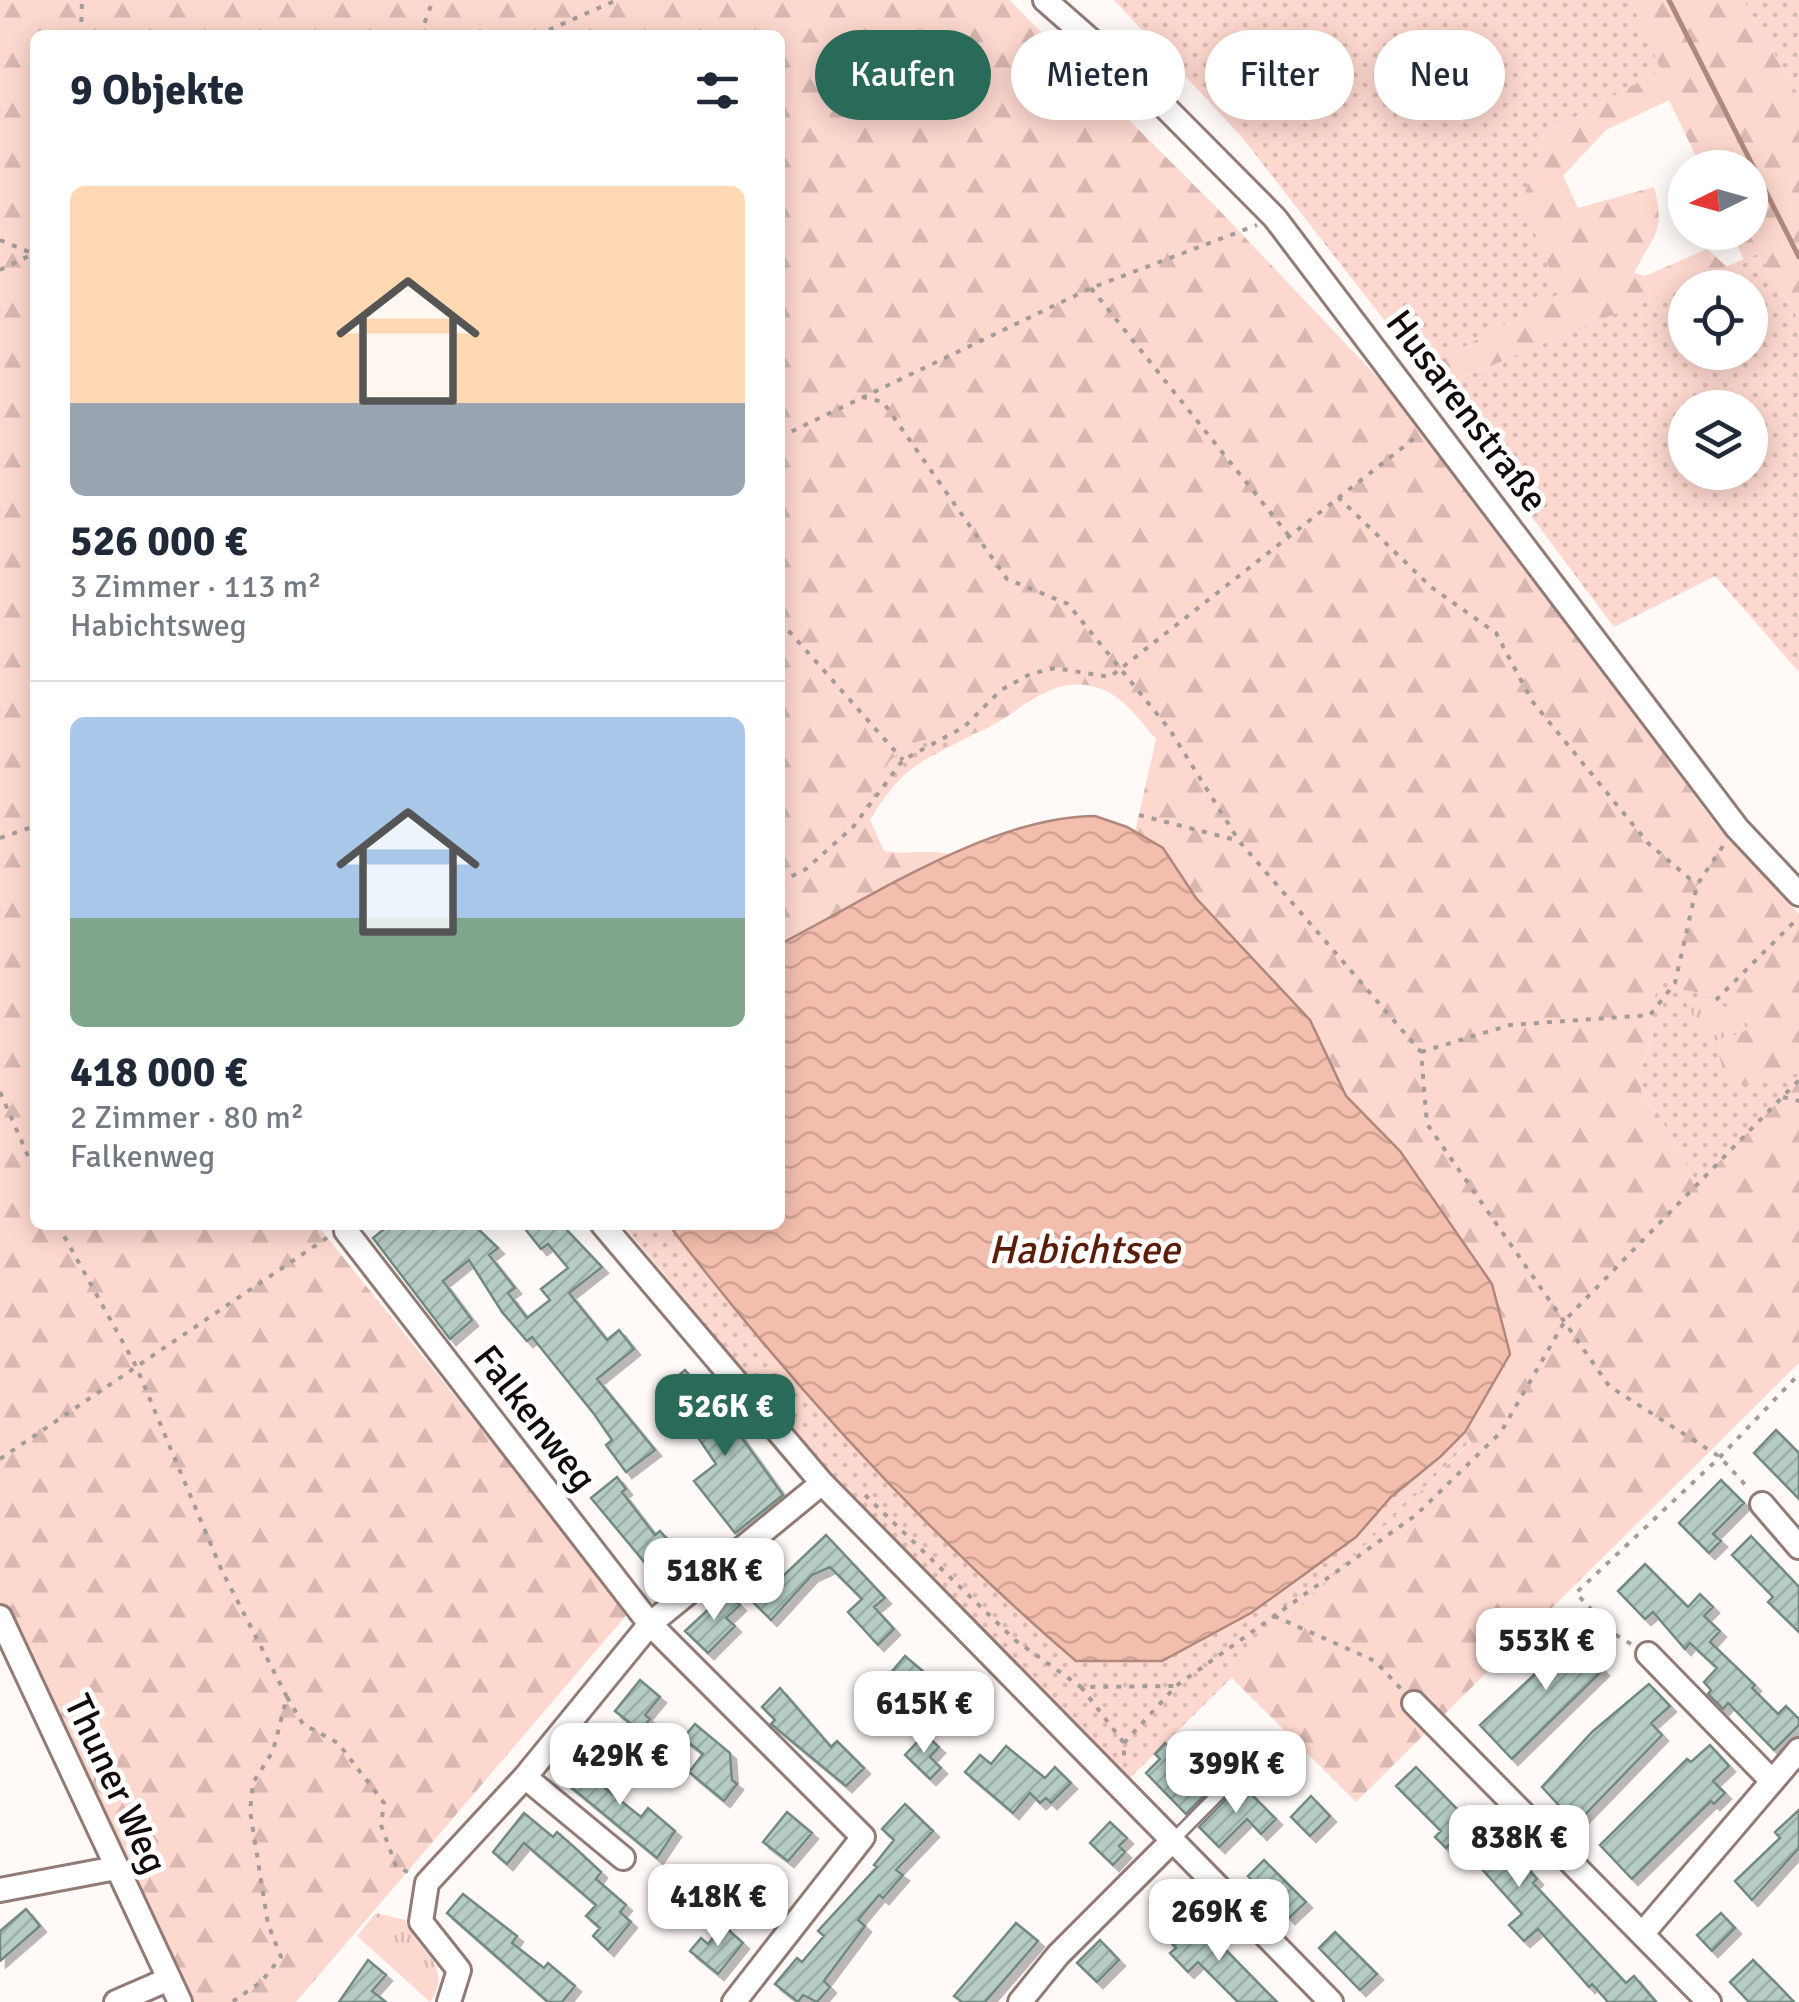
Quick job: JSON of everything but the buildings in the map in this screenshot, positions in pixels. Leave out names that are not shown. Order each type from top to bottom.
[{"type":"street","name":"Husarenstraße","points":[[1046,0],[1153,95],[1275,218],[1737,828],[1799,894]]},
{"type":"street","name":"Falkenweg","points":[[349,1230],[650,1624],[863,1837],[734,2002]]},
{"type":"street","points":[[607,1230],[822,1483],[1331,2002]]},
{"type":"street","points":[[448,2002],[459,1970],[421,1922],[427,1883],[525,1777],[650,1624],[822,1483]]},
{"type":"street","points":[[1762,1504],[1799,1547]]},
{"type":"street","name":"Thuner Weg","points":[[0,1617],[180,2002]]},
{"type":"street","points":[[1648,1654],[1772,1781]]},
{"type":"street","points":[[1414,1703],[1709,2002]]},
{"type":"street","points":[[1643,1933],[1799,1750]]},
{"type":"street","points":[[525,1777],[623,1858]]},
{"type":"street","points":[[1020,2002],[1058,1955],[1172,1841]]},
{"type":"street","points":[[0,1890],[116,1868]]},
{"type":"street","points":[[116,2002],[169,1979]]},
{"type":"lane","points":[[1172,1841],[1259,1753]]},
{"type":"path","points":[[81,30],[82,0]]},
{"type":"path","points":[[422,30],[433,0]]},
{"type":"path","points":[[548,30],[617,0]]},
{"type":"path","points":[[785,435],[1091,288],[1275,218]]},
{"type":"path","points":[[0,240],[30,252]]},
{"type":"path","points":[[0,270],[30,256]]},
{"type":"path","points":[[1091,288],[1290,537]]},
{"type":"path","points":[[862,397],[883,402],[1007,579],[1068,604],[1170,730],[1239,841],[1421,1052],[1427,1124],[1609,1386],[1720,1456],[1762,1504]]},
{"type":"path","points":[[785,880],[806,869],[853,827],[902,760],[964,726],[1001,690],[1030,674],[1055,668],[1110,677],[1424,430]]},
{"type":"path","points":[[1338,497],[1431,587],[1496,633],[1532,701],[1648,843],[1697,885]]},
{"type":"path","points":[[785,628],[902,760]]},
{"type":"path","points":[[1139,815],[1239,841]]},
{"type":"path","points":[[0,838],[30,828]]},
{"type":"path","points":[[1421,1052],[1510,1024],[1650,1015],[1675,983],[1697,885],[1737,828]]},
{"type":"path","points":[[1716,1000],[1799,917]]},
{"type":"path","points":[[859,1489],[1015,1640],[1081,1688],[1124,1742],[1176,1686],[1416,1514],[1502,1432],[1566,1319],[1799,1080]]},
{"type":"path","points":[[0,1092],[30,1161]]},
{"type":"path","points":[[1784,1097],[1799,1101]]},
{"type":"path","points":[[61,1230],[136,1366],[222,1571],[286,1697],[303,1724],[338,1743],[367,1776],[384,1802],[381,1825],[396,1866],[427,1883]]},
{"type":"path","points":[[0,1459],[340,1230]]},
{"type":"path","points":[[1648,1654],[1613,1633],[1576,1593],[1720,1456],[1799,1374]]},
{"type":"path","points":[[1274,1616],[1374,1661],[1414,1703]]},
{"type":"path","points":[[1081,1688],[1176,1686]]},
{"type":"path","points":[[232,2002],[261,1982],[281,1958],[268,1924],[250,1811],[253,1782],[273,1751],[286,1697]]},
{"type":"green space","points":[[0,0],[1009,0],[1039,30],[1011,30],[1011,120],[1129,120],[1219,210],[1417,419],[1716,825],[1799,914],[1799,1073],[1744,1086],[1723,1070],[1716,1042],[1749,1029],[1749,1016],[1711,995],[1683,990],[1666,977],[1648,1007],[1653,1032],[1639,1077],[1643,1100],[1658,1113],[1693,1178],[1700,1181],[1799,1080],[1799,1363],[1356,1802],[1230,1676],[1471,1442],[1465,1432],[1510,1354],[1400,1151],[1346,1096],[1310,1020],[1196,898],[1163,848],[1135,832],[1156,739],[1125,704],[1107,692],[1085,685],[1054,689],[973,734],[919,741],[900,752],[876,782],[863,817],[870,820],[884,851],[953,856],[785,941],[785,30],[30,30],[30,1230],[321,1230],[629,1612],[296,2002],[180,2002],[0,1612]]},
{"type":"green space","points":[[1114,0],[1630,0],[1662,70],[1544,134],[1523,203],[1561,293],[1423,370],[1226,120],[1354,120],[1354,30],[1205,30],[1205,97],[1185,76],[1185,30],[1142,30]]},
{"type":"green space","points":[[1630,0],[1743,0],[1799,96],[1799,320],[1758,254],[1744,260],[1740,250],[1768,250],[1768,150],[1693,150],[1669,100],[1606,130],[1563,176],[1578,208],[1654,187],[1658,224],[1634,273],[1645,276],[1705,250],[1727,267],[1668,270],[1668,292],[1436,389],[1423,370],[1560,293],[1522,203],[1544,134],[1661,70]]},
{"type":"green space","points":[[1743,0],[1799,0],[1799,96]]},
{"type":"green space","points":[[1758,253],[1799,320],[1799,672],[1715,576],[1614,627],[1436,389],[1668,291],[1668,370],[1768,370],[1768,270],[1718,270]]},
{"type":"green space","points":[[973,735],[913,768],[892,788],[870,820],[862,817],[876,781],[902,749],[930,736]]},
{"type":"green space","points":[[1666,977],[1683,990],[1711,995],[1749,1016],[1749,1029],[1776,1077],[1799,1073],[1799,1080],[1701,1181],[1693,1178],[1658,1113],[1643,1100],[1639,1077],[1653,1033],[1648,1007]]},
{"type":"green space","points":[[1708,997],[1741,1016],[1746,1028],[1708,1044],[1684,999]]},
{"type":"green space","points":[[627,1230],[673,1230],[762,1342],[861,1454],[965,1560],[1076,1661],[1356,1537],[1391,1497],[1465,1432],[1471,1441],[1130,1778],[1072,1725],[832,1476]]},
{"type":"green space","points":[[376,1913],[405,1920],[432,1959],[438,1978],[430,2002],[357,1936]]},
{"type":"water","name":"Habichtsee","points":[[1095,816],[1127,827],[1163,848],[1196,898],[1310,1020],[1346,1096],[1400,1151],[1492,1284],[1510,1354],[1465,1432],[1391,1497],[1356,1537],[1251,1613],[1162,1661],[1076,1661],[965,1560],[861,1454],[762,1342],[673,1230],[785,1230],[785,941],[892,883],[973,845],[1055,820]]},
{"type":"waterway","points":[[1669,0],[1799,257]]}]
